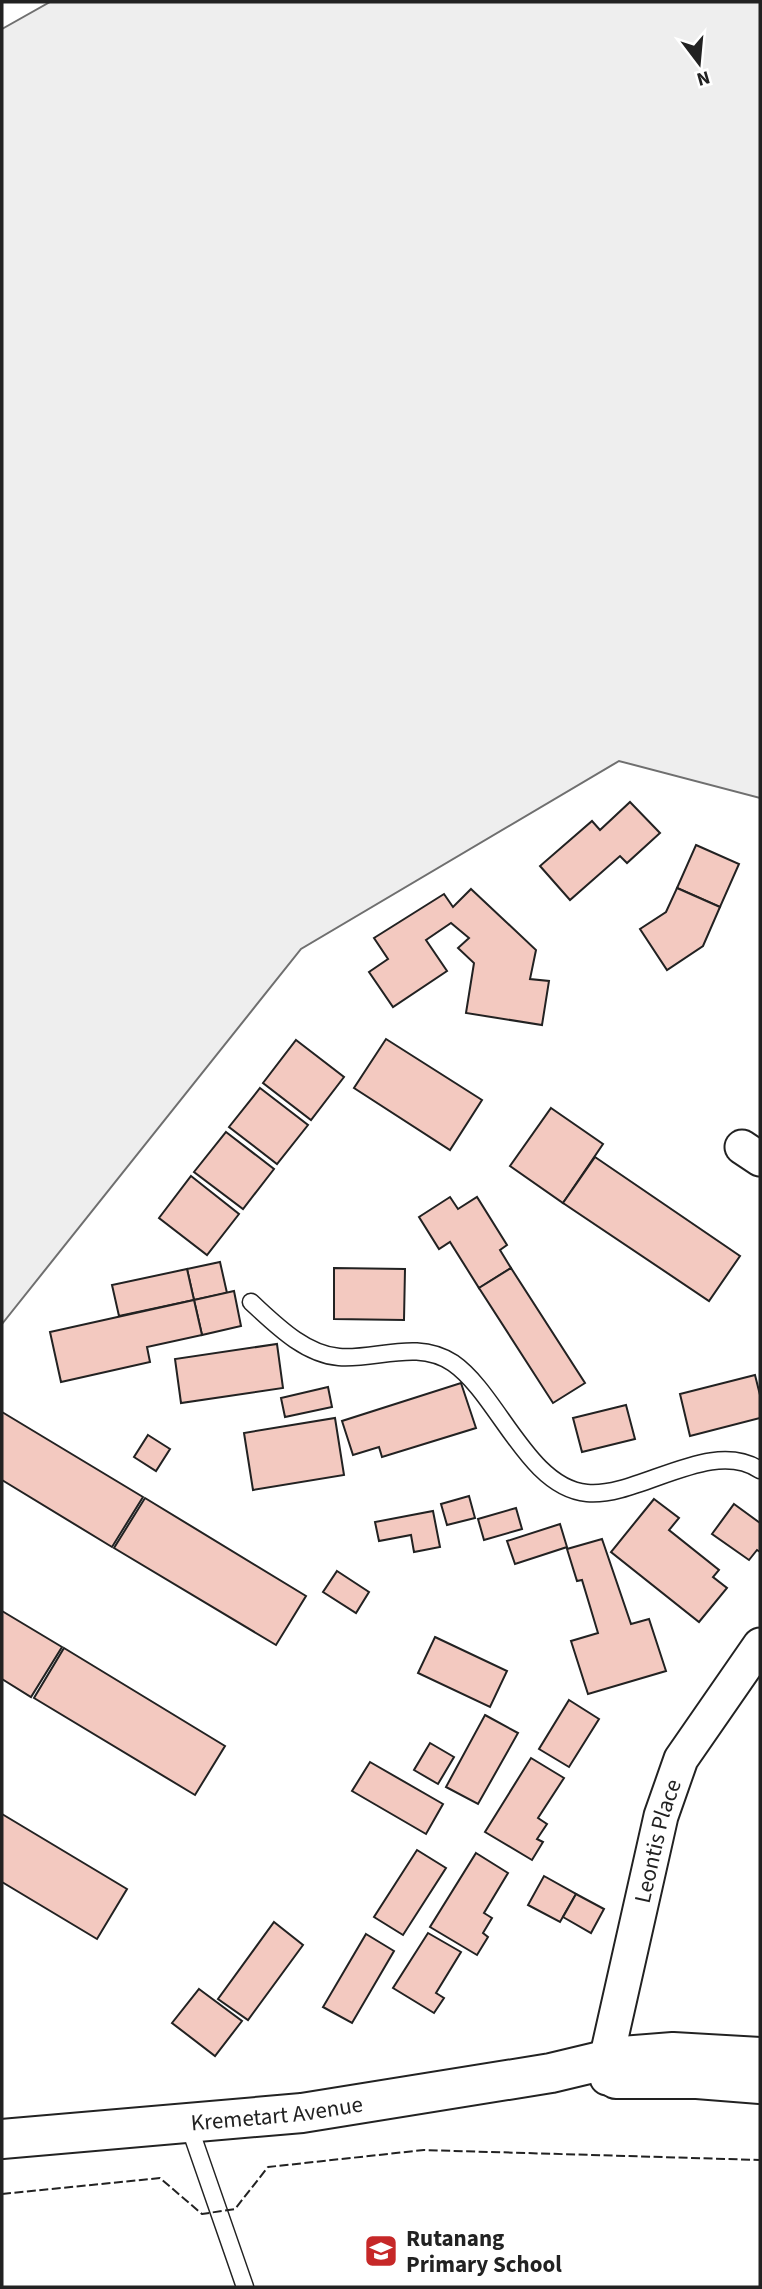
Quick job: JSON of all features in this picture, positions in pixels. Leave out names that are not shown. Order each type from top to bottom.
[{"type":"street","name":"Leontis Place","points":[[606,2069],[662,1816],[681,1759],[760,1645]]},
{"type":"street","name":"Kremetart Avenue","points":[[606,2069],[673,2052],[760,2057]]},
{"type":"street","name":"Kremetart Avenue","points":[[2,2139],[302,2113],[551,2073],[606,2069],[760,2084]]},
{"type":"lane","points":[[251,1301],[284,1333],[324,1354],[350,1357],[420,1351],[451,1361],[465,1372],[531,1458],[556,1482],[579,1493],[599,1493],[702,1464],[733,1459],[760,1470]]},
{"type":"lane","points":[[188,2123],[245,2287]]},
{"type":"shaded area","points":[[50,2],[760,2],[760,798],[619,761],[301,949],[2,1324],[2,29]]},
{"type":"building","points":[[630,802],[660,833],[627,863],[620,856],[570,900],[540,866],[592,821],[600,830]]},
{"type":"building","points":[[696,845],[739,864],[720,907],[677,888]]},
{"type":"building","points":[[677,888],[720,907],[703,946],[667,970],[640,929],[666,912]]},
{"type":"building","points":[[471,889],[536,950],[530,979],[549,981],[542,1025],[466,1013],[474,963],[458,948],[469,938],[451,923],[426,940],[447,971],[393,1007],[369,972],[388,959],[374,938],[444,894],[453,907]]},
{"type":"building","points":[[386,1039],[482,1100],[450,1150],[354,1088]]},
{"type":"building","points":[[296,1040],[344,1077],[311,1120],[263,1083]]},
{"type":"building","points":[[260,1088],[308,1125],[277,1164],[229,1127]]},
{"type":"building","points":[[551,1108],[603,1144],[563,1203],[510,1166]]},
{"type":"building","points":[[226,1132],[274,1169],[243,1209],[194,1172]]},
{"type":"building","points":[[595,1157],[740,1256],[709,1301],[563,1203]]},
{"type":"building","points":[[191,1176],[239,1214],[207,1255],[159,1218]]},
{"type":"building","points":[[450,1197],[458,1209],[477,1197],[507,1245],[500,1250],[511,1268],[479,1288],[450,1242],[439,1249],[419,1217]]},
{"type":"building","points":[[220,1262],[227,1293],[194,1300],[187,1269]]},
{"type":"building","points":[[334,1268],[405,1269],[404,1320],[334,1319]]},
{"type":"building","points":[[511,1268],[585,1383],[553,1403],[479,1288]]},
{"type":"building","points":[[187,1269],[194,1300],[119,1316],[112,1285]]},
{"type":"building","points":[[234,1291],[241,1326],[202,1335],[194,1300]]},
{"type":"building","points":[[194,1300],[202,1335],[147,1347],[150,1362],[61,1382],[50,1332]]},
{"type":"building","points":[[277,1344],[283,1388],[181,1403],[175,1359]]},
{"type":"building","points":[[755,1375],[760,1395],[760,1418],[690,1436],[680,1394]]},
{"type":"building","points":[[461,1383],[476,1428],[382,1457],[379,1447],[353,1455],[342,1421]]},
{"type":"building","points":[[328,1387],[332,1407],[285,1417],[281,1398]]},
{"type":"building","points":[[626,1405],[635,1439],[582,1452],[573,1418]]},
{"type":"building","points":[[2,1412],[143,1497],[112,1547],[2,1480]]},
{"type":"building","points":[[335,1418],[344,1475],[253,1490],[244,1433]]},
{"type":"building","points":[[148,1435],[170,1449],[156,1471],[134,1457]]},
{"type":"building","points":[[469,1496],[475,1518],[447,1525],[441,1504]]},
{"type":"building","points":[[145,1498],[306,1596],[276,1645],[114,1548]]},
{"type":"building","points":[[654,1499],[679,1518],[669,1530],[719,1570],[713,1577],[727,1588],[699,1622],[611,1552]]},
{"type":"building","points":[[734,1504],[760,1523],[760,1552],[757,1550],[749,1560],[712,1534]]},
{"type":"building","points":[[516,1508],[522,1529],[484,1540],[478,1519]]},
{"type":"building","points":[[433,1511],[440,1547],[414,1552],[411,1535],[379,1541],[375,1522]]},
{"type":"building","points":[[560,1524],[567,1547],[515,1564],[507,1541]]},
{"type":"building","points":[[602,1539],[631,1624],[649,1619],[666,1671],[588,1694],[571,1641],[598,1633],[582,1580],[577,1581],[567,1549]]},
{"type":"building","points":[[337,1571],[369,1592],[356,1613],[323,1592]]},
{"type":"building","points":[[2,1611],[62,1647],[31,1697],[2,1679]]},
{"type":"building","points":[[435,1637],[507,1671],[490,1707],[418,1673]]},
{"type":"building","points":[[64,1648],[225,1746],[195,1795],[34,1698]]},
{"type":"building","points":[[569,1700],[599,1719],[569,1767],[539,1749]]},
{"type":"building","points":[[485,1715],[518,1733],[478,1804],[446,1787]]},
{"type":"building","points":[[430,1743],[454,1757],[438,1784],[414,1770]]},
{"type":"building","points":[[531,1758],[564,1778],[538,1818],[547,1824],[537,1839],[543,1842],[532,1860],[485,1832]]},
{"type":"building","points":[[370,1762],[443,1804],[426,1834],[352,1791]]},
{"type":"building","points":[[2,1814],[127,1889],[97,1939],[2,1882]]},
{"type":"building","points":[[417,1850],[446,1868],[403,1935],[374,1917]]},
{"type":"building","points":[[476,1853],[508,1873],[484,1913],[492,1918],[483,1933],[488,1937],[477,1955],[430,1927]]},
{"type":"building","points":[[544,1876],[576,1894],[560,1922],[528,1905]]},
{"type":"building","points":[[576,1894],[604,1909],[591,1933],[563,1917]]},
{"type":"building","points":[[274,1922],[303,1945],[248,2020],[218,1999]]},
{"type":"building","points":[[428,1933],[461,1952],[436,1993],[444,1998],[434,2013],[393,1988]]},
{"type":"building","points":[[366,1934],[394,1951],[352,2023],[323,2007]]},
{"type":"building","points":[[199,1989],[242,2021],[215,2056],[172,2023]]},
{"type":"fence","points":[[2,2194],[160,2178],[202,2214],[235,2209],[268,2167],[424,2150],[760,2160]]},
{"type":"place","name":"Rutanang Primary School","points":[[381,2251]]}]
